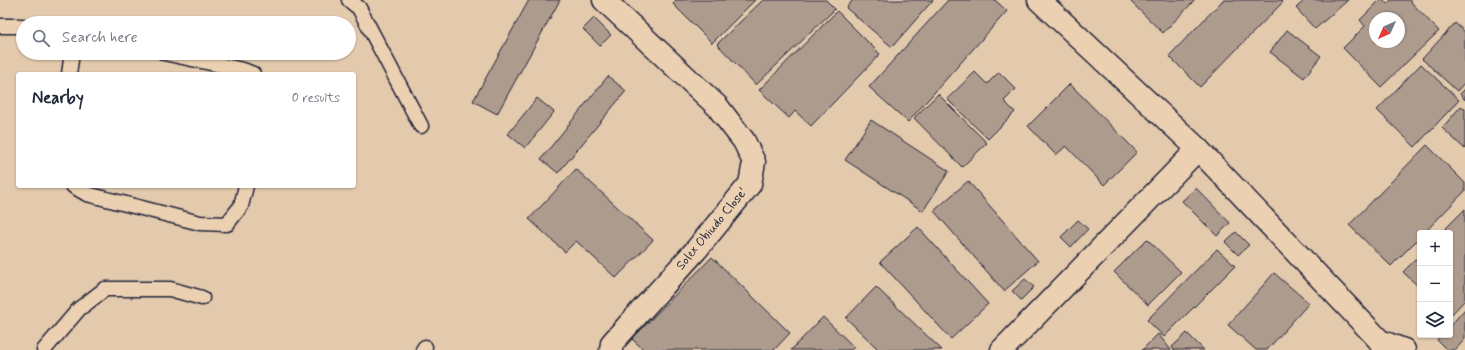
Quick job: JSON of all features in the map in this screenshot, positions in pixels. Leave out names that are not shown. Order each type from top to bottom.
[{"type":"street","name":"Solex Obiudo Close'","points":[[604,0],[717,106],[744,141],[754,162],[750,184],[696,250],[612,343],[611,350]]},
{"type":"street","points":[[1039,0],[1198,149],[1382,346],[1404,350]]},
{"type":"street","points":[[1002,350],[1198,149]]},
{"type":"lane","points":[[349,0],[359,8],[421,126]]},
{"type":"lane","points":[[0,26],[16,26]]},
{"type":"lane","points":[[68,72],[71,60]]},
{"type":"lane","points":[[197,60],[248,72]]},
{"type":"lane","points":[[76,188],[87,194],[200,223],[227,224],[241,206],[246,188]]},
{"type":"lane","points":[[44,350],[79,309],[105,289],[170,289],[202,298]]},
{"type":"building","points":[[529,0],[560,0],[497,114],[473,101]]},
{"type":"building","points":[[676,0],[755,0],[712,43],[673,4]]},
{"type":"building","points":[[763,0],[826,0],[835,9],[756,85],[717,44]]},
{"type":"building","points":[[853,0],[933,0],[892,47],[846,8]]},
{"type":"building","points":[[948,0],[995,0],[1007,11],[908,122],[869,87]]},
{"type":"building","points":[[1129,0],[1195,0],[1163,33]]},
{"type":"building","points":[[1223,0],[1281,0],[1283,2],[1200,87],[1169,56]]},
{"type":"building","points":[[1305,0],[1348,0],[1315,29],[1296,8]]},
{"type":"building","points":[[1380,0],[1384,0],[1387,4],[1391,0],[1409,0],[1439,31],[1381,87],[1343,48],[1365,26],[1360,20]]},
{"type":"building","points":[[837,11],[880,54],[811,126],[795,111],[789,118],[759,90]]},
{"type":"building","points":[[594,18],[611,35],[600,46],[583,29]]},
{"type":"building","points":[[1455,23],[1465,32],[1465,82],[1457,91],[1422,59]]},
{"type":"building","points":[[1287,30],[1321,56],[1304,78],[1270,52]]},
{"type":"building","points":[[1421,64],[1459,100],[1415,147],[1377,110]]},
{"type":"building","points":[[975,72],[987,84],[999,72],[1016,89],[1004,101],[1015,112],[988,139],[947,99]]},
{"type":"building","points":[[608,76],[626,91],[558,173],[541,159]]},
{"type":"building","points":[[1070,84],[1137,152],[1104,185],[1066,146],[1056,155],[1028,126]]},
{"type":"building","points":[[1465,89],[1465,100],[1460,94]]},
{"type":"building","points":[[938,94],[987,143],[962,167],[914,118]]},
{"type":"building","points":[[537,98],[554,112],[525,148],[508,134]]},
{"type":"building","points":[[1461,106],[1465,109],[1465,149],[1442,128]]},
{"type":"building","points":[[871,120],[949,171],[923,211],[845,160]]},
{"type":"building","points":[[1427,145],[1465,183],[1465,191],[1427,230],[1417,230],[1417,240],[1391,266],[1349,225]]},
{"type":"building","points":[[576,169],[653,240],[616,278],[576,241],[565,252],[529,219]]},
{"type":"building","points":[[968,181],[1038,261],[1004,291],[934,211]]},
{"type":"building","points":[[1196,188],[1230,223],[1217,236],[1182,201]]},
{"type":"building","points":[[1465,209],[1465,300],[1453,313],[1453,230],[1444,230]]},
{"type":"building","points":[[1078,220],[1088,229],[1071,247],[1061,237]]},
{"type":"building","points":[[918,227],[988,304],[951,339],[880,262]]},
{"type":"building","points":[[1236,232],[1249,245],[1238,255],[1225,242]]},
{"type":"building","points":[[1147,239],[1181,272],[1148,305],[1114,272]]},
{"type":"building","points":[[1217,249],[1235,266],[1164,337],[1147,320]]},
{"type":"building","points":[[712,257],[790,333],[774,350],[644,350],[632,339]]},
{"type":"building","points":[[1417,258],[1417,285],[1403,272]]},
{"type":"building","points":[[1274,273],[1309,303],[1267,350],[1256,350],[1228,325]]},
{"type":"building","points":[[1025,279],[1034,287],[1021,300],[1012,291]]},
{"type":"building","points":[[876,287],[942,350],[879,350],[846,318]]},
{"type":"building","points":[[1465,309],[1465,339],[1455,350],[1447,350],[1437,340],[1439,338],[1453,338],[1453,323]]},
{"type":"building","points":[[823,317],[854,347],[851,350],[791,350]]},
{"type":"building","points":[[1187,333],[1204,350],[1174,350],[1172,347]]},
{"type":"building","points":[[1158,334],[1171,350],[1142,350]]}]
